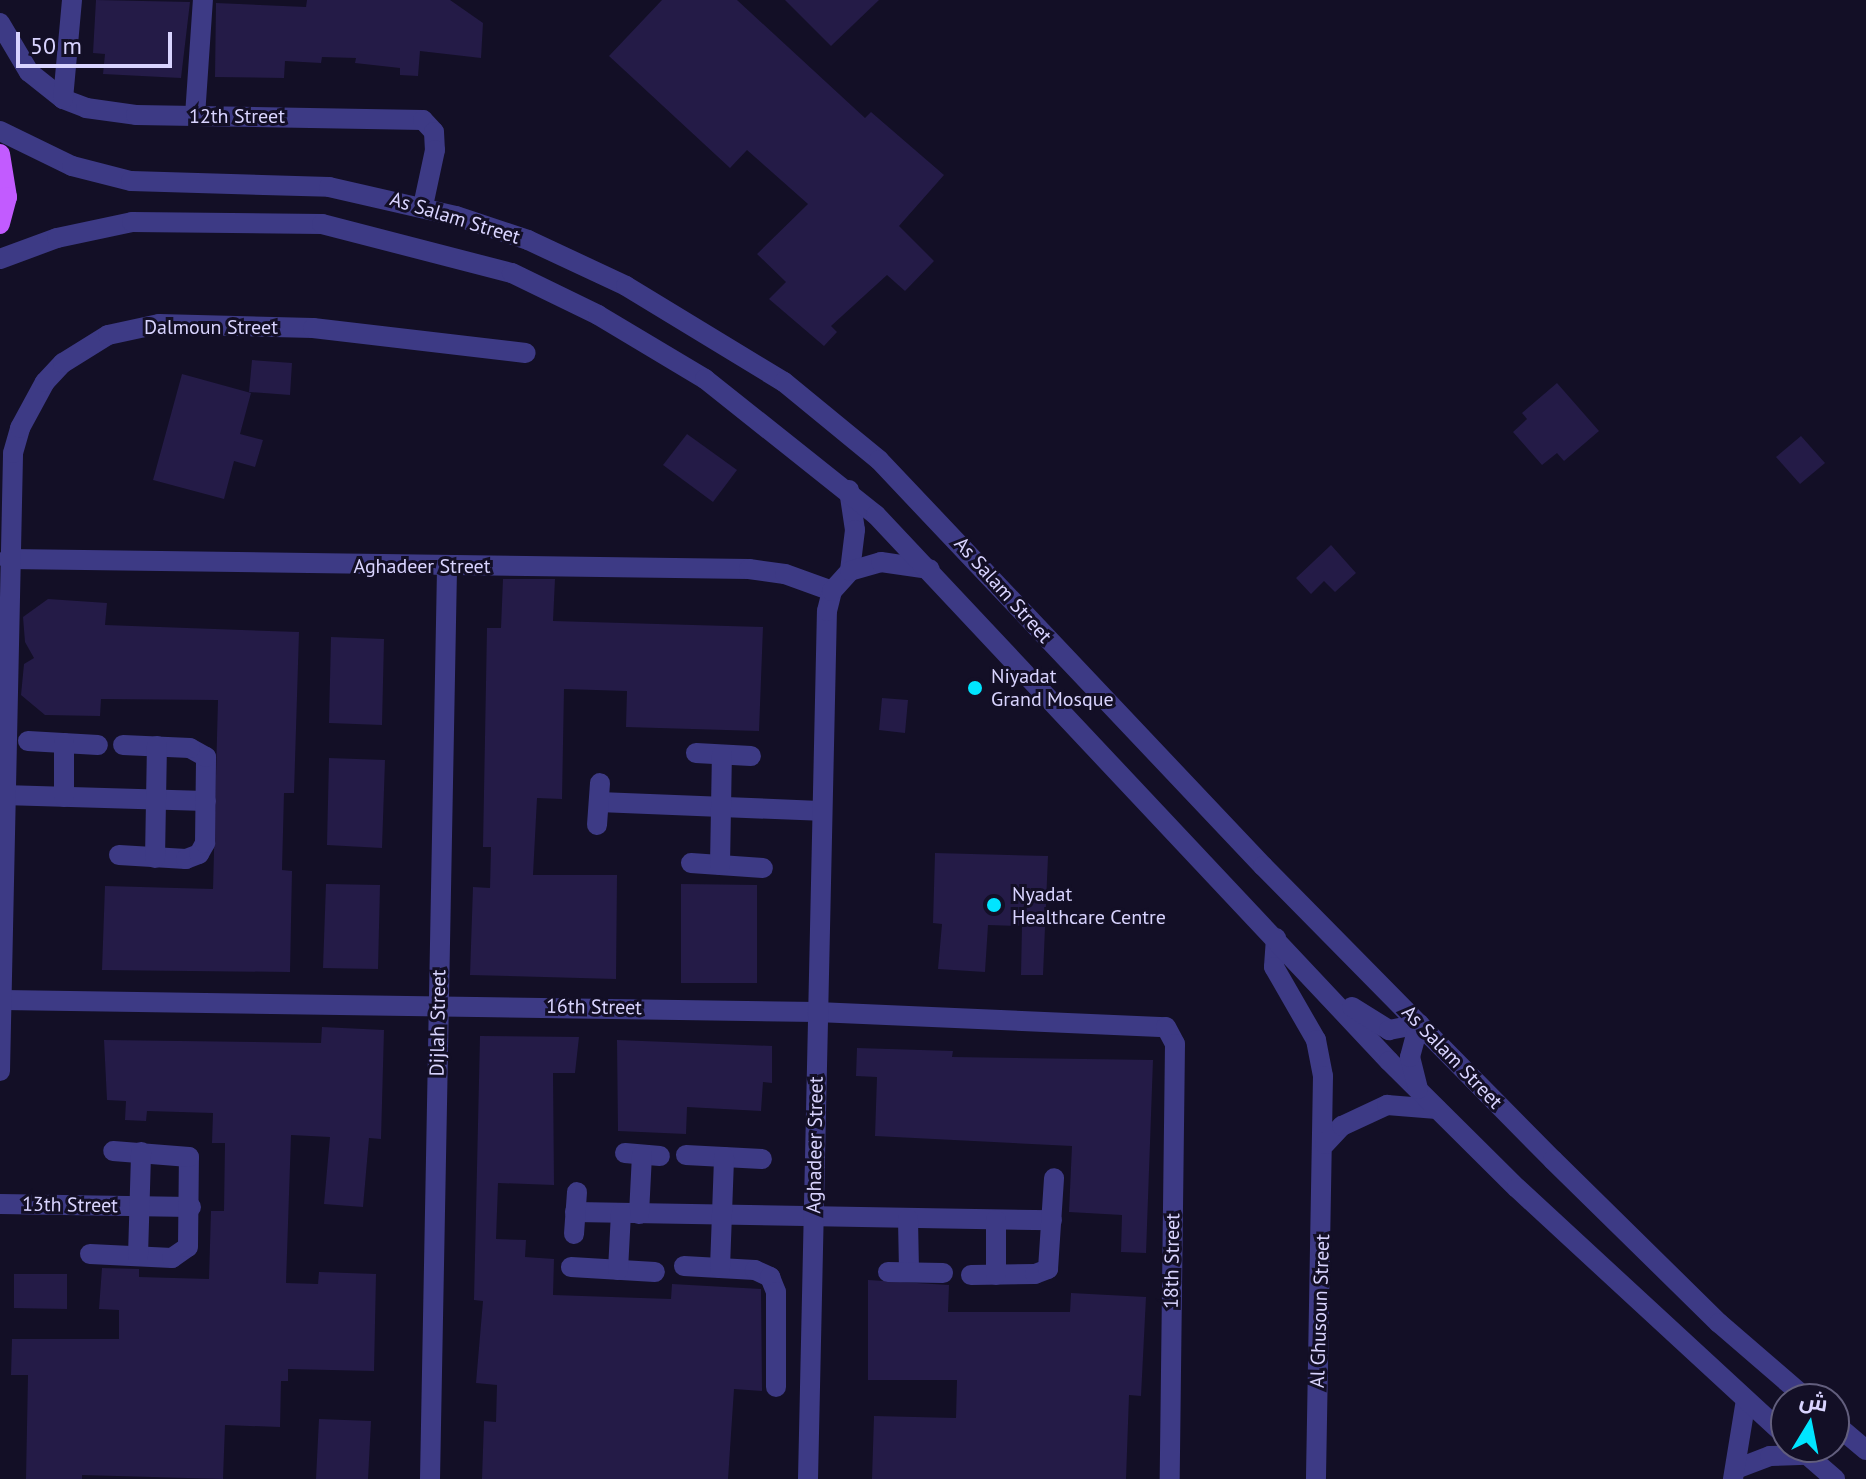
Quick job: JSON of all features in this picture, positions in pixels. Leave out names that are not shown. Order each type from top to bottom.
[{"type":"main road","points":[[0,154],[7,197],[0,224]]},
{"type":"street","points":[[63,99],[72,0]]},
{"type":"street","points":[[195,116],[203,0]]},
{"type":"street","name":"12th Street","points":[[0,23],[29,72],[63,99],[111,113],[423,120],[434,132],[435,150],[423,206]]},
{"type":"street","name":"As Salam Street","points":[[0,131],[72,166],[131,181],[329,187],[423,206],[528,240],[626,286],[724,343],[831,418],[934,514],[1230,832],[1719,1323],[1788,1383]]},
{"type":"street","name":"As Salam Street","points":[[0,259],[94,228],[199,221],[322,224],[445,252],[512,273],[598,315],[705,379],[849,490],[929,569],[1418,1090],[1770,1422]]},
{"type":"street","name":"Dalmoun Street","points":[[0,1071],[3,795],[13,453],[25,416],[63,363],[108,335],[159,324],[313,328],[526,353]]},
{"type":"street","points":[[849,490],[855,530],[850,571]]},
{"type":"street","name":"Aghadeer Street","points":[[8,559],[749,569],[785,574],[832,591],[826,623],[820,811],[808,1479]]},
{"type":"street","points":[[832,591],[850,571],[881,562],[929,569]]},
{"type":"street","name":"Dijlah Street","points":[[430,1479],[447,567]]},
{"type":"street","points":[[28,741],[98,745]]},
{"type":"street","points":[[64,743],[64,797]]},
{"type":"street","points":[[119,855],[155,858],[199,854],[206,801],[207,764],[202,752],[123,745]]},
{"type":"street","points":[[155,858],[157,746]]},
{"type":"street","points":[[696,753],[751,756]]},
{"type":"street","points":[[720,865],[722,755]]},
{"type":"street","points":[[597,825],[599,793],[721,807],[820,811]]},
{"type":"street","points":[[3,795],[206,801]]},
{"type":"street","points":[[691,863],[763,868]]},
{"type":"street","name":"Al Ghusoun Street","points":[[1276,938],[1274,967],[1316,1040],[1325,1144],[1316,1479]]},
{"type":"street","points":[[1331,997],[1381,1028],[1394,1031],[1419,1024]]},
{"type":"street","name":"16th Street","points":[[3,1000],[439,1004],[817,1012],[1156,1026],[1170,1030],[1175,1044]]},
{"type":"street","points":[[1418,1090],[1410,1057],[1419,1024]]},
{"type":"street","name":"18th Street","points":[[1170,1479],[1175,1044]]},
{"type":"street","points":[[1325,1144],[1353,1119],[1387,1105],[1437,1109]]},
{"type":"street","points":[[90,1254],[138,1256],[185,1253],[191,1207],[189,1157],[113,1151]]},
{"type":"street","name":"13th Street","points":[[138,1256],[141,1152]]},
{"type":"street","points":[[618,1270],[642,1155]]},
{"type":"street","points":[[686,1155],[762,1159]]},
{"type":"street","points":[[720,1268],[724,1157]]},
{"type":"street","points":[[971,1275],[1048,1269],[1054,1178]]},
{"type":"street","points":[[574,1234],[576,1202],[630,1214],[1052,1220]]},
{"type":"street","name":"13th Street","points":[[0,1204],[191,1207]]},
{"type":"street","points":[[908,1219],[899,1272],[943,1273]]},
{"type":"street","points":[[996,1220],[996,1275]]},
{"type":"street","points":[[684,1266],[763,1272],[775,1284],[776,1387]]},
{"type":"street","points":[[571,1267],[655,1272]]},
{"type":"street","points":[[1735,1474],[1746,1400]]},
{"type":"street","points":[[1850,1436],[1866,1450]]},
{"type":"street","points":[[1735,1474],[1770,1456]]},
{"type":"street","points":[[1816,1463],[1835,1479]]},
{"type":"building","points":[[96,0],[190,2],[181,78],[103,74],[105,54],[93,53]]},
{"type":"building","points":[[307,0],[450,0],[483,23],[481,58],[420,51],[418,76],[400,75],[400,68],[355,63],[356,58],[322,57],[321,63],[285,61],[284,78],[215,77],[216,3],[306,7]]},
{"type":"building","points":[[662,0],[737,0],[865,118],[871,112],[944,175],[899,226],[934,261],[905,291],[887,275],[831,326],[837,332],[824,346],[769,299],[786,282],[757,254],[808,204],[747,150],[730,168],[609,56]]},
{"type":"building","points":[[785,0],[879,0],[831,46]]},
{"type":"building","points":[[252,360],[292,363],[290,395],[249,392]]},
{"type":"building","points":[[182,374],[251,393],[240,434],[263,440],[255,467],[234,461],[224,499],[153,480]]},
{"type":"building","points":[[1557,383],[1599,431],[1564,461],[1557,453],[1542,465],[1513,432],[1527,419],[1522,413]]},
{"type":"building","points":[[687,434],[737,470],[713,502],[663,465]]},
{"type":"building","points":[[1801,436],[1825,463],[1800,484],[1776,457]]},
{"type":"building","points":[[1331,545],[1356,573],[1335,592],[1324,581],[1311,594],[1296,578]]},
{"type":"building","points":[[503,579],[555,579],[553,621],[763,627],[759,731],[626,727],[627,691],[564,689],[562,799],[537,798],[533,875],[617,875],[616,979],[470,975],[473,887],[490,888],[491,847],[483,847],[487,628],[501,628]]},
{"type":"building","points":[[48,599],[107,603],[105,625],[299,632],[294,793],[284,793],[282,870],[292,871],[290,972],[102,970],[105,886],[213,889],[218,700],[101,699],[100,716],[45,715],[21,695],[24,664],[34,658],[25,642],[23,617]]},
{"type":"building","points":[[331,637],[384,639],[382,725],[329,723]]},
{"type":"building","points":[[882,698],[908,700],[905,733],[879,730]]},
{"type":"building","points":[[329,758],[385,760],[382,848],[327,845]]},
{"type":"building","points":[[935,853],[1048,856],[1043,975],[1021,975],[1022,926],[988,925],[985,972],[938,969],[942,924],[933,923]]},
{"type":"building","points":[[326,884],[380,885],[378,969],[323,968]]},
{"type":"building","points":[[681,884],[757,885],[757,983],[681,983]]},
{"type":"building","points":[[322,1027],[384,1030],[381,1139],[369,1138],[363,1207],[324,1204],[330,1137],[291,1135],[286,1283],[318,1284],[319,1272],[376,1274],[374,1371],[288,1369],[288,1381],[281,1381],[280,1427],[225,1425],[223,1479],[82,1475],[82,1479],[26,1479],[28,1375],[11,1375],[12,1339],[119,1339],[119,1310],[99,1309],[102,1268],[139,1269],[139,1277],[209,1279],[211,1211],[224,1211],[225,1143],[212,1143],[213,1113],[147,1111],[146,1121],[125,1120],[126,1101],[107,1100],[104,1040],[321,1043]]},
{"type":"building","points":[[480,1036],[579,1037],[575,1073],[553,1073],[554,1185],[498,1183],[496,1239],[526,1240],[525,1257],[554,1259],[553,1295],[671,1299],[672,1284],[761,1289],[762,1391],[734,1389],[728,1479],[482,1479],[484,1421],[496,1422],[497,1385],[476,1383],[483,1301],[474,1300]]},
{"type":"building","points":[[617,1040],[772,1046],[772,1083],[763,1082],[761,1111],[687,1107],[686,1134],[618,1131]]},
{"type":"building","points":[[857,1048],[953,1051],[952,1057],[1153,1060],[1146,1253],[1121,1252],[1122,1215],[1069,1212],[1072,1146],[875,1136],[877,1077],[856,1076]]},
{"type":"building","points":[[14,1274],[67,1274],[67,1309],[14,1308]]},
{"type":"building","points":[[868,1280],[949,1285],[948,1312],[1070,1312],[1071,1293],[1146,1297],[1141,1396],[1129,1395],[1126,1479],[872,1479],[874,1416],[956,1418],[957,1380],[868,1380]]},
{"type":"building","points":[[319,1419],[371,1421],[368,1479],[316,1479]]},
{"type":"place","name":"Niyadat Grand Mosque","points":[[975,688]]},
{"type":"place","name":"Nyadat Healthcare Centre","points":[[994,905]]}]
